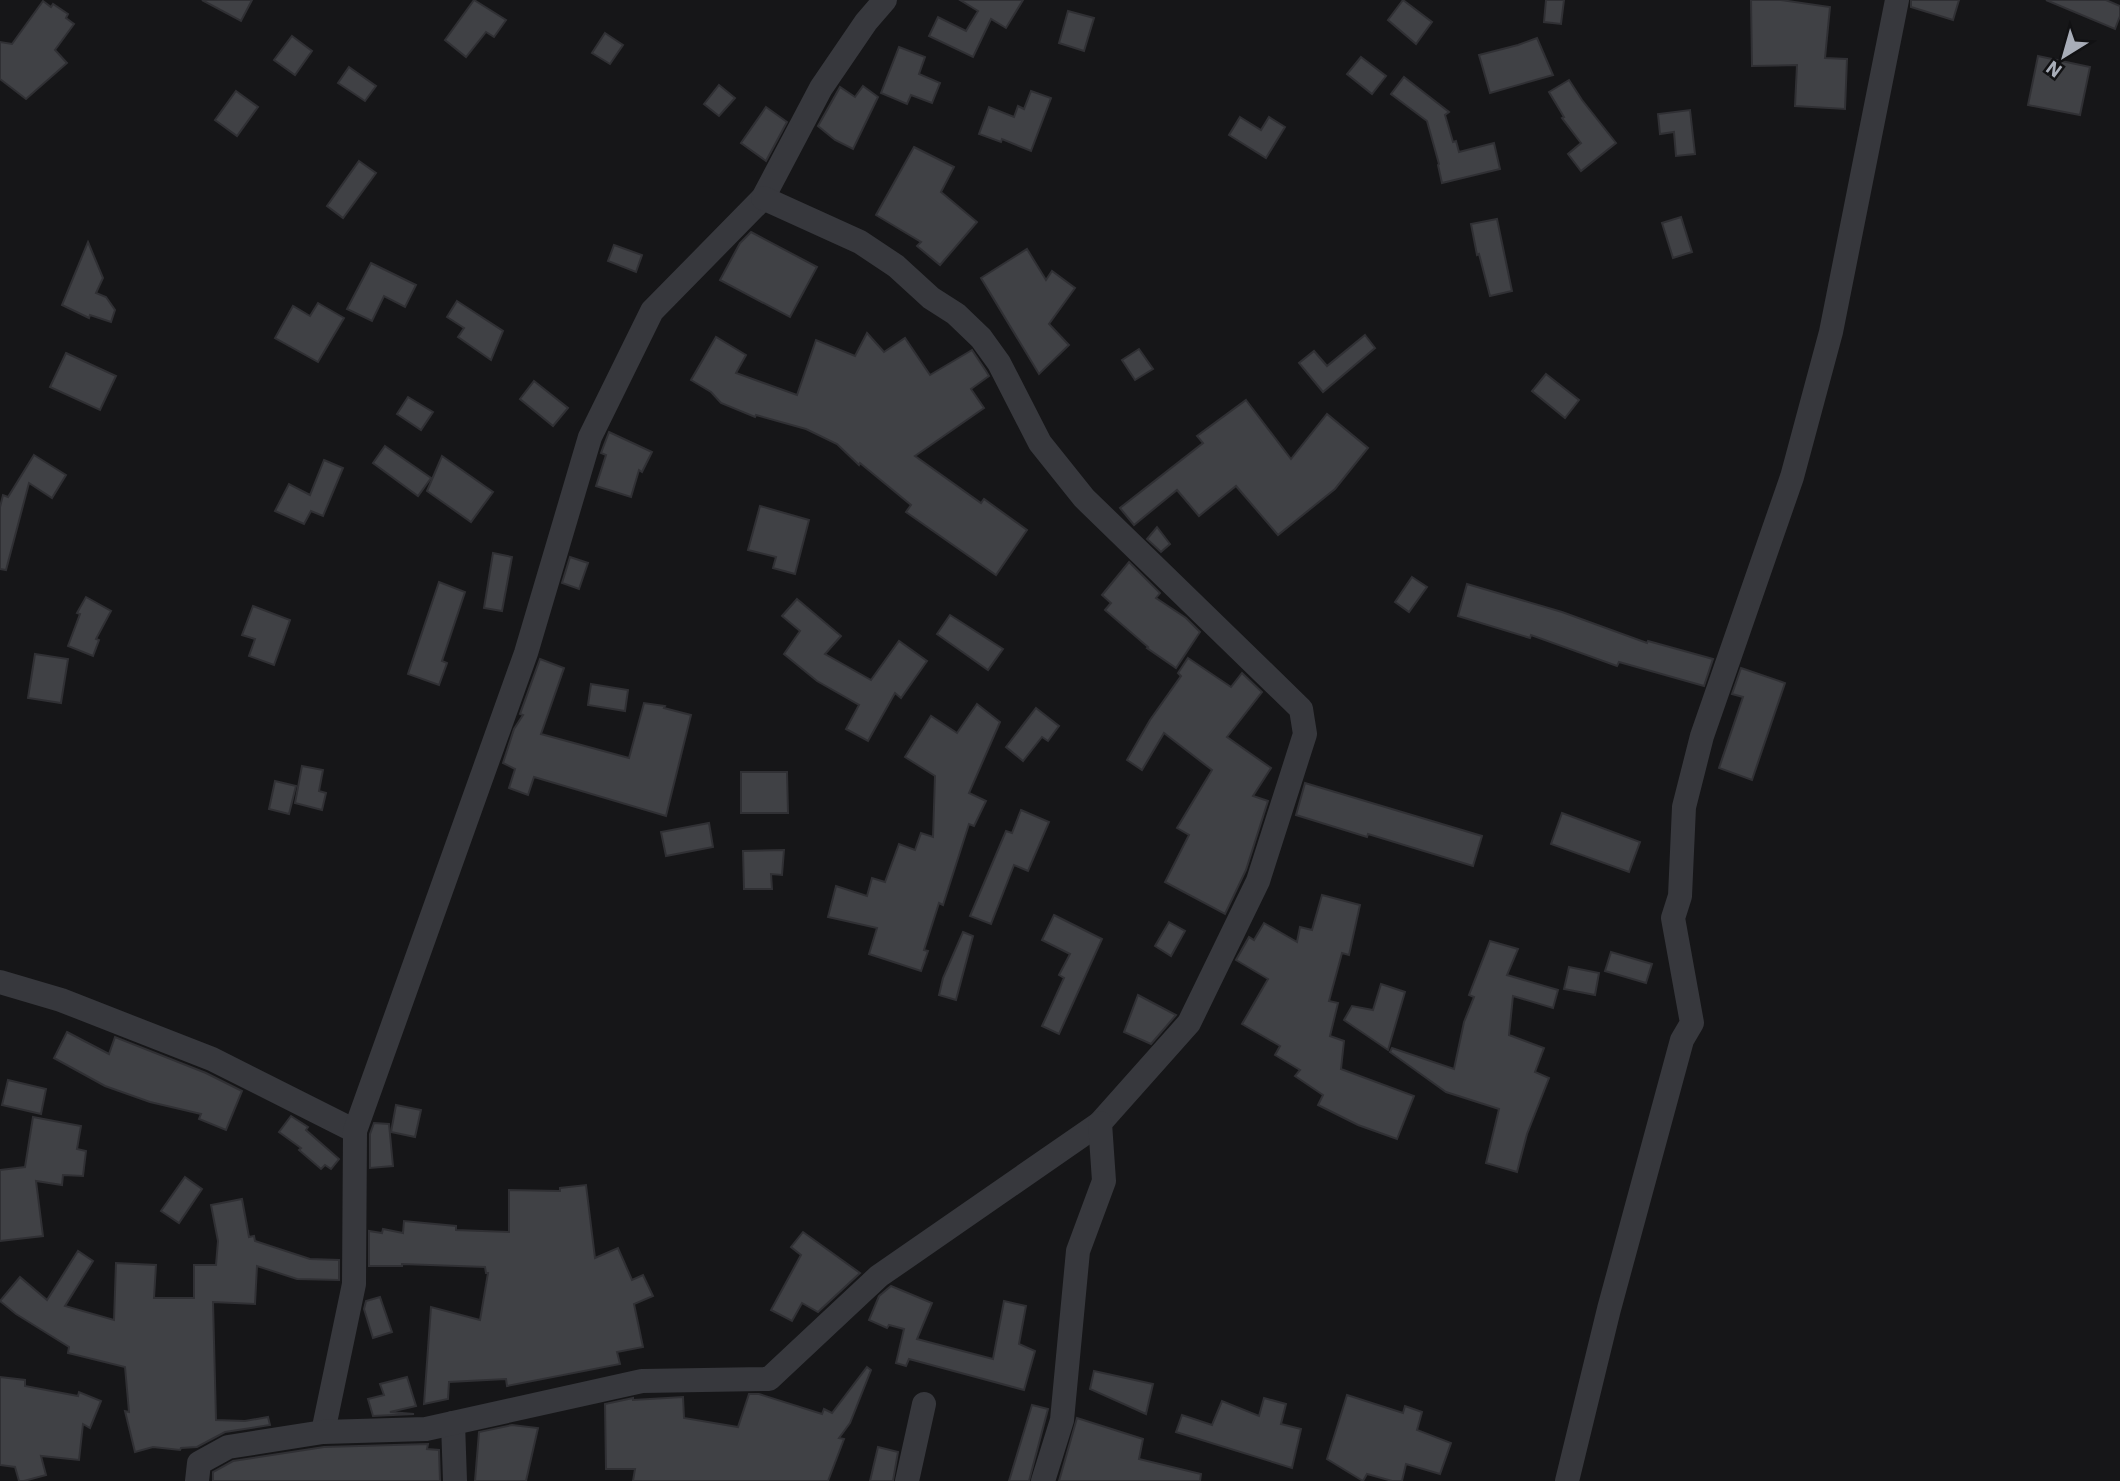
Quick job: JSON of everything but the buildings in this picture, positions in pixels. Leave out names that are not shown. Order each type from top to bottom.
[{"type":"street","points":[[323,1432],[354,1284],[355,1131],[526,653],[590,437],[652,311],[763,198],[821,88],[866,22],[885,0]]},
{"type":"street","points":[[1567,1481],[1609,1309],[1682,1040],[1692,1023],[1673,918],[1679,896],[1684,807],[1702,736],[1792,477],[1831,332],[1897,0]]},
{"type":"street","points":[[197,1481],[199,1463],[228,1447],[323,1432],[426,1430],[642,1381],[769,1379],[879,1276],[1100,1123],[1189,1023],[1258,880],[1305,734],[1301,709],[1084,498],[1040,443],[999,363],[981,338],[956,314],[931,298],[896,266],[860,242],[763,198]]},
{"type":"street","points":[[0,982],[61,1000],[212,1059],[355,1131]]},
{"type":"street","points":[[1043,1481],[1062,1420],[1078,1251],[1104,1181],[1100,1123]]},
{"type":"street","points":[[907,1481],[924,1404]]},
{"type":"street","points":[[453,1423],[455,1481]]}]
